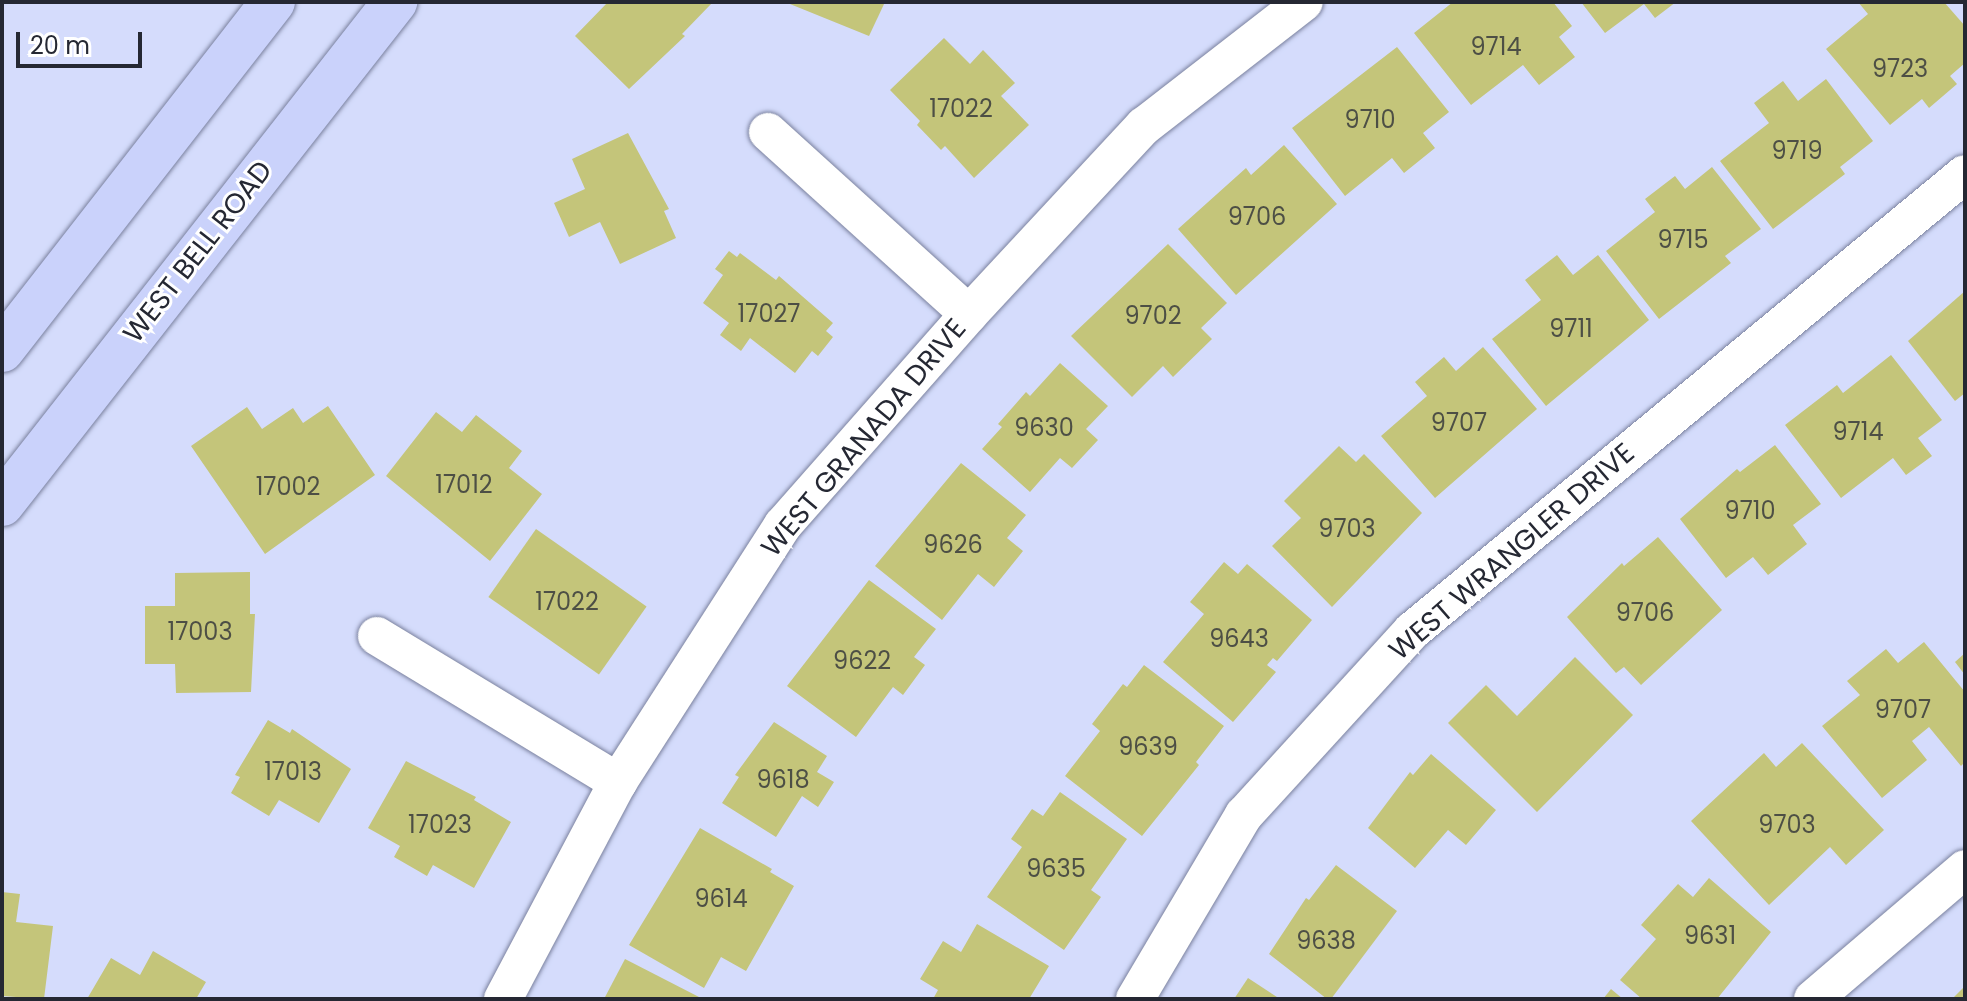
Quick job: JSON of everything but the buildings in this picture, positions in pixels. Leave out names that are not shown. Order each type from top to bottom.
[{"type":"main road","points":[[2,350],[273,2]]},
{"type":"main road","name":"WEST BELL ROAD","points":[[2,504],[395,2]]},
{"type":"street","name":"WEST GRANADA DRIVE","points":[[503,999],[618,782],[783,525],[969,314],[1144,126],[1304,2]]},
{"type":"street","points":[[768,132],[969,314]]},
{"type":"street","name":"WEST WRANGLER DRIVE","points":[[1135,999],[1244,815],[1412,631],[1965,174]]},
{"type":"street","points":[[377,636],[618,782]]},
{"type":"street","points":[[1813,999],[1965,869]]}]
